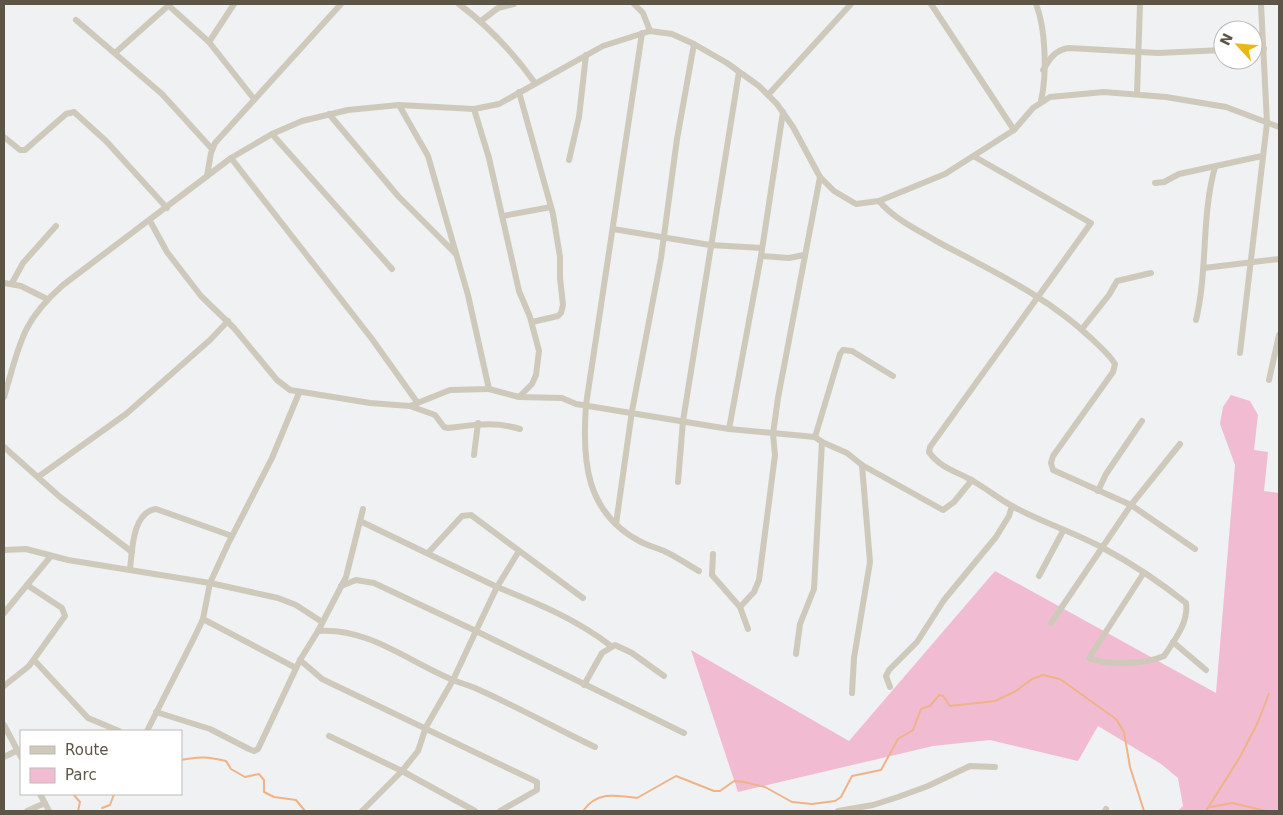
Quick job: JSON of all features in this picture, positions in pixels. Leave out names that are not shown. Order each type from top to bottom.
[{"type":"street","points":[[115,53],[168,4],[209,42],[254,99]]},
{"type":"street","points":[[209,42],[234,4]]},
{"type":"street","points":[[207,176],[212,149],[254,99],[341,4]]},
{"type":"street","points":[[459,4],[481,21],[516,56],[535,83]]},
{"type":"street","points":[[481,21],[498,8],[514,4]]},
{"type":"street","points":[[634,4],[643,13],[650,31]]},
{"type":"street","points":[[768,95],[851,4]]},
{"type":"street","points":[[932,4],[1014,130]]},
{"type":"street","points":[[1036,4],[1044,40],[1044,86],[1041,101]]},
{"type":"street","points":[[1137,94],[1140,4]]},
{"type":"street","points":[[1240,354],[1262,156],[1268,123],[1261,4]]},
{"type":"street","points":[[76,20],[162,94],[212,149]]},
{"type":"street","points":[[4,397],[25,330],[35,313],[47,300],[231,158],[272,134],[329,114],[363,108],[399,105],[474,109],[499,104],[586,54],[603,46],[650,31],[672,34],[694,44],[739,72],[768,95],[784,112],[820,177],[834,191],[856,204],[879,201],[922,185],[975,156],[1014,130],[1041,101],[1050,97],[1076,94],[1137,94],[1208,103],[1226,107],[1279,127]]},
{"type":"street","points":[[642,33],[586,405],[585,445],[590,482],[603,511],[616,524],[641,542],[666,551],[699,571]]},
{"type":"street","points":[[616,524],[632,411],[660,258],[694,44]]},
{"type":"street","points":[[1043,70],[1053,54],[1060,49],[1139,52],[1213,50]]},
{"type":"street","points":[[569,160],[579,117],[586,54]]},
{"type":"street","points":[[678,482],[683,421],[739,72]]},
{"type":"street","points":[[519,92],[560,246],[563,310],[558,316],[532,322]]},
{"type":"street","points":[[399,105],[428,156],[489,379],[489,389]]},
{"type":"street","points":[[474,109],[487,150],[519,292],[532,322],[539,362],[532,384],[519,397]]},
{"type":"street","points":[[4,137],[20,150],[25,150],[66,114],[74,112],[106,141],[167,208]]},
{"type":"street","points":[[729,428],[761,256],[784,112]]},
{"type":"street","points":[[329,114],[398,196],[456,255]]},
{"type":"street","points":[[272,134],[392,269]]},
{"type":"street","points":[[975,156],[1033,188],[1090,223],[930,447],[929,452],[934,459],[972,480],[1012,506],[1102,548],[1143,574],[1186,603],[1187,611],[1184,621],[1164,656],[1122,664],[1108,664],[1089,658],[1143,574]]},
{"type":"street","points":[[1155,184],[1179,174],[1262,156]]},
{"type":"street","points":[[231,158],[372,339],[417,402]]},
{"type":"street","points":[[1196,320],[1202,293],[1203,246],[1210,186],[1215,167]]},
{"type":"street","points":[[740,607],[754,592],[758,580],[774,455],[773,434],[804,255],[820,177]]},
{"type":"street","points":[[879,201],[892,214],[921,232],[1038,296],[1082,329],[1111,357],[1115,364],[1113,372],[1050,463],[1053,470],[1131,505],[1195,549]]},
{"type":"street","points":[[503,216],[551,207]]},
{"type":"street","points":[[150,221],[179,268],[201,296],[228,321],[277,380],[290,390],[299,393],[370,403],[410,406],[435,415],[448,428],[478,423],[504,424],[520,429]]},
{"type":"street","points":[[12,284],[23,264],[56,226]]},
{"type":"street","points":[[613,229],[710,245],[762,248]]},
{"type":"street","points":[[761,256],[789,258],[804,255]]},
{"type":"street","points":[[1204,268],[1279,259]]},
{"type":"street","points":[[1082,329],[1109,295],[1117,280],[1151,273]]},
{"type":"street","points":[[4,283],[29,289],[47,300]]},
{"type":"street","points":[[38,477],[126,414],[210,340],[228,321]]},
{"type":"street","points":[[1269,380],[1279,335]]},
{"type":"street","points":[[815,438],[840,354],[843,350],[852,351],[893,376]]},
{"type":"street","points":[[410,406],[450,390],[489,389],[519,397],[562,398],[586,405],[632,411],[683,421],[815,438],[847,453],[862,465],[943,510],[954,502],[972,480]]},
{"type":"street","points":[[147,730],[203,619],[210,583],[272,458],[299,393]]},
{"type":"street","points":[[1098,491],[1106,474],[1142,421]]},
{"type":"street","points":[[474,456],[478,423]]},
{"type":"street","points":[[796,654],[800,624],[814,589],[822,442]]},
{"type":"street","points":[[1051,623],[1131,505],[1180,444]]},
{"type":"street","points":[[4,447],[60,497],[132,552]]},
{"type":"street","points":[[852,694],[854,658],[870,562],[862,465]]},
{"type":"street","points":[[890,687],[887,673],[917,642],[940,606],[996,538],[1009,516],[1012,506]]},
{"type":"street","points":[[130,570],[134,539],[142,517],[151,510],[156,509],[232,536]]},
{"type":"street","points":[[156,712],[210,729],[254,751],[258,749],[300,660],[341,586],[351,561],[363,509]]},
{"type":"street","points":[[428,553],[466,514],[471,515],[583,598]]},
{"type":"street","points":[[360,522],[497,587],[539,603],[588,628],[611,646],[632,653],[664,676]]},
{"type":"street","points":[[1039,576],[1063,531]]},
{"type":"street","points":[[4,550],[26,549],[51,556],[210,583],[287,600],[322,622]]},
{"type":"street","points":[[362,811],[402,771],[421,745],[426,728],[453,680],[497,587],[518,551]]},
{"type":"street","points":[[713,554],[712,575],[740,607],[748,629]]},
{"type":"street","points":[[4,613],[51,556]]},
{"type":"street","points":[[341,586],[356,580],[374,582],[684,733]]},
{"type":"street","points":[[4,686],[34,660],[60,622],[65,611],[27,585]]},
{"type":"street","points":[[203,619],[296,668]]},
{"type":"street","points":[[318,630],[338,630],[377,643],[453,680],[535,716],[595,747]]},
{"type":"street","points":[[1173,642],[1206,670]]},
{"type":"street","points":[[584,685],[602,653],[611,646]]},
{"type":"street","points":[[34,660],[88,718],[117,730]]},
{"type":"street","points":[[300,660],[322,679],[537,782],[537,790],[500,811]]},
{"type":"street","points":[[4,725],[20,755]]},
{"type":"street","points":[[329,736],[402,771],[474,811]]},
{"type":"street","points":[[4,757],[18,750]]},
{"type":"street","points":[[838,811],[873,805],[898,797],[928,786],[970,766],[995,767]]},
{"type":"street","points":[[41,795],[49,811]]},
{"type":"street","points":[[27,811],[45,803]]},
{"type":"green space","points":[[1231,395],[1250,401],[1258,415],[1254,450],[1268,452],[1264,491],[1279,493],[1279,811],[1178,811],[1183,806],[1178,778],[1161,764],[1098,726],[1078,761],[990,740],[933,746],[738,792],[691,650],[849,741],[995,571],[1216,693],[1235,465],[1220,424],[1223,407]]},
{"type":"waterway","points":[[583,811],[594,800],[601,797],[637,798],[676,776],[714,791],[720,791],[734,781],[765,787],[792,802],[812,804],[835,801],[841,797],[852,776],[881,770],[898,739],[913,730],[921,709],[930,706],[939,695],[943,696],[950,706],[995,701],[1016,691],[1032,679],[1043,675],[1060,679],[1116,719],[1124,732],[1130,767],[1144,811]]},
{"type":"waterway","points":[[1206,811],[1240,757],[1257,724],[1269,694]]},
{"type":"waterway","points":[[182,760],[199,758],[226,761],[231,769],[245,777],[259,774],[264,780],[264,792],[274,797],[296,800],[305,811]]},
{"type":"waterway","points":[[74,795],[80,802],[78,811]]},
{"type":"waterway","points":[[102,808],[110,805],[114,795]]},
{"type":"waterway","points":[[1211,807],[1232,803],[1266,811]]}]
